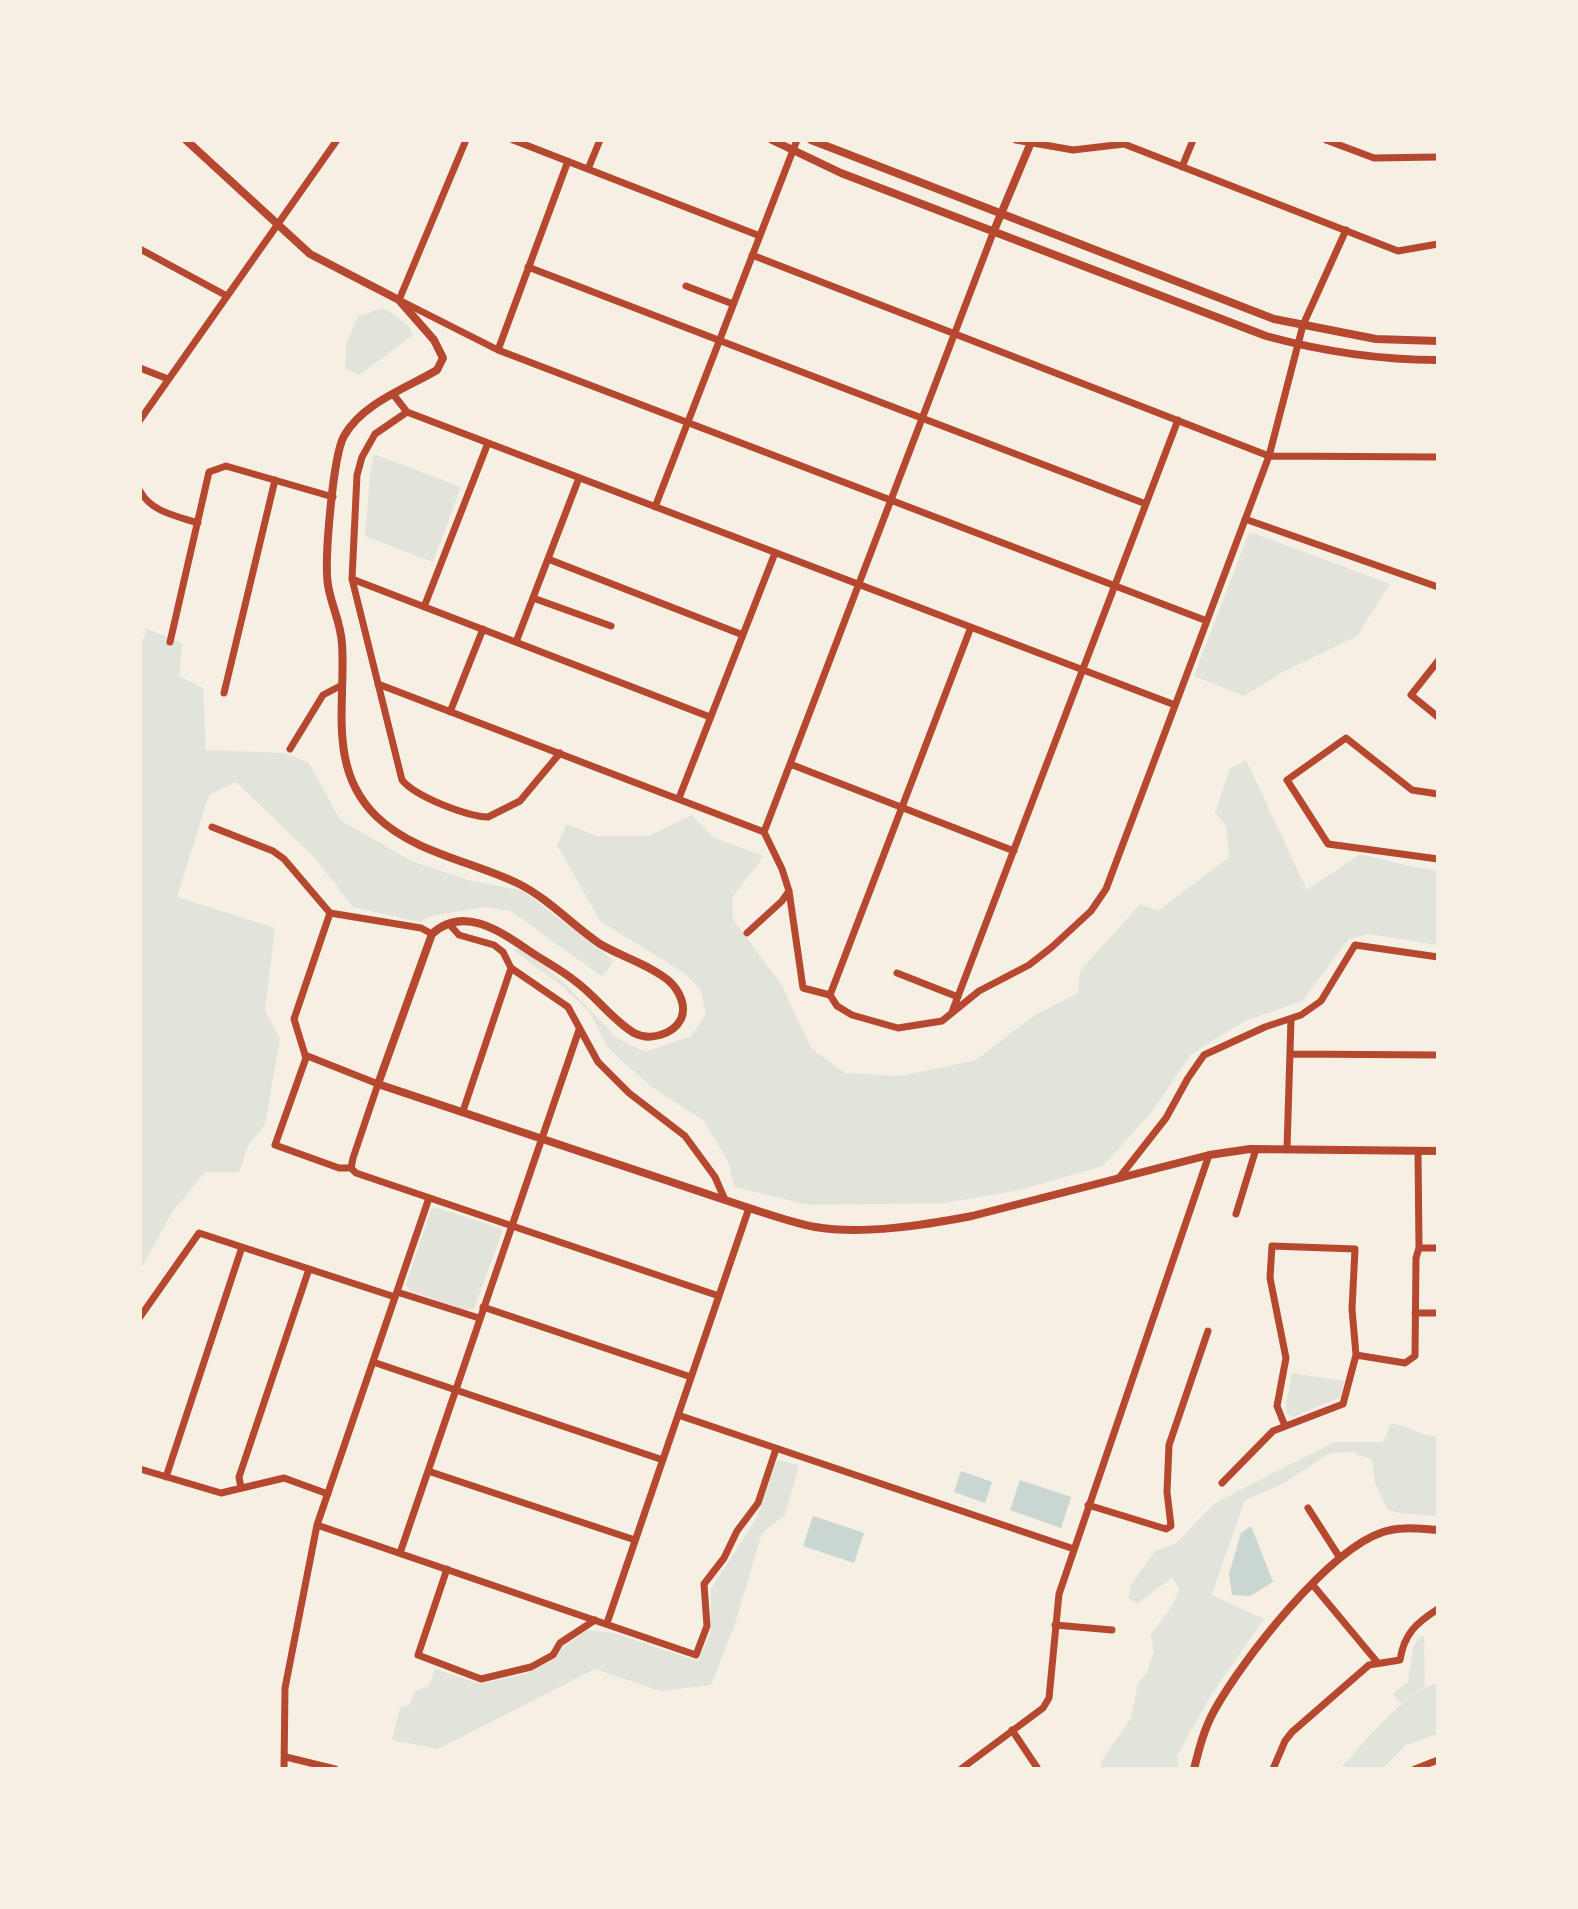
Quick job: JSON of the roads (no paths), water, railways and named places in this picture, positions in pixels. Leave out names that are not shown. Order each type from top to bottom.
[{"type":"street","points":[[186,140],[196,144],[310,254],[498,350],[1207,621]]},
{"type":"street","points":[[140,420],[337,140]]},
{"type":"street","points":[[399,300],[466,140]]},
{"type":"street","points":[[513,140],[760,236]]},
{"type":"street","points":[[588,169],[600,140]]},
{"type":"street","points":[[772,140],[792,152],[993,233],[1252,331],[1297,344],[1438,360]]},
{"type":"street","points":[[655,507],[797,140]]},
{"type":"street","points":[[811,140],[1250,311],[1376,339],[1438,341]]},
{"type":"street","points":[[1016,140],[1073,150],[1124,144],[1398,251],[1438,244]]},
{"type":"street","points":[[1182,167],[1193,140]]},
{"type":"street","points":[[1326,140],[1374,158],[1438,157]]},
{"type":"street","points":[[764,832],[1000,214],[1031,141]]},
{"type":"street","points":[[498,350],[568,161]]},
{"type":"street","points":[[971,627],[830,995],[832,1002],[844,1011],[898,1028],[934,1023],[951,1014],[979,991],[1029,965],[1098,903],[1106,889],[1269,456],[1303,325],[1346,230]]},
{"type":"street","points":[[140,249],[227,296]]},
{"type":"street","points":[[752,255],[1269,456],[1438,457]]},
{"type":"street","points":[[528,267],[1146,504]]},
{"type":"street","points":[[686,286],[733,304]]},
{"type":"street","points":[[351,1168],[432,934],[450,925],[473,921],[492,926],[575,981],[634,1033],[644,1037],[663,1035],[683,1017],[683,1002],[668,980],[599,943],[528,889],[406,838],[377,816],[363,800],[345,759],[341,737],[341,630],[327,577],[332,482],[338,449],[345,434],[361,415],[437,370],[443,358],[434,340],[399,300]]},
{"type":"street","points":[[140,368],[168,379]]},
{"type":"street","points":[[393,394],[407,412],[1175,705]]},
{"type":"street","points":[[407,412],[375,434],[362,457],[357,475],[352,579],[402,780],[411,789],[440,803],[488,817],[520,801],[560,753]]},
{"type":"street","points":[[951,1014],[1178,420]]},
{"type":"street","points":[[424,607],[488,443]]},
{"type":"street","points":[[170,642],[209,472],[226,466],[333,497]]},
{"type":"street","points":[[516,642],[579,478]]},
{"type":"street","points":[[224,693],[275,480]]},
{"type":"street","points":[[140,491],[145,500],[164,512],[198,523]]},
{"type":"street","points":[[1245,519],[1438,587]]},
{"type":"street","points":[[679,798],[775,553]]},
{"type":"street","points":[[548,559],[743,635]]},
{"type":"street","points":[[352,579],[710,717]]},
{"type":"street","points":[[533,598],[611,626]]},
{"type":"street","points":[[450,712],[483,629]]},
{"type":"street","points":[[1438,661],[1411,695],[1438,717]]},
{"type":"street","points":[[378,684],[764,832],[789,891],[803,988],[830,995]]},
{"type":"street","points":[[290,749],[323,695],[342,685]]},
{"type":"street","points":[[1438,794],[1412,790],[1346,738],[1287,780],[1328,844],[1438,859]]},
{"type":"street","points":[[790,764],[1014,851]]},
{"type":"street","points":[[212,827],[273,851],[284,859],[330,913],[421,928],[432,934]]},
{"type":"street","points":[[747,933],[789,891]]},
{"type":"street","points":[[330,913],[294,1019],[305,1055],[275,1145],[339,1168],[351,1168],[356,1173],[719,1296]]},
{"type":"street","points":[[450,925],[459,935],[494,945],[503,952],[511,968],[561,1000],[568,1007],[598,1062],[618,1083],[685,1136],[715,1177],[725,1200]]},
{"type":"street","points":[[1119,1178],[1166,1118],[1204,1055],[1265,1027],[1291,1019],[1321,1001],[1355,945],[1438,957]]},
{"type":"street","points":[[463,1111],[511,968]]},
{"type":"street","points":[[897,973],[958,997]]},
{"type":"street","points":[[1287,1149],[1291,1019]]},
{"type":"street","points":[[400,1553],[579,1030]]},
{"type":"street","points":[[1290,1054],[1438,1055]]},
{"type":"street","points":[[305,1055],[378,1084],[749,1208],[797,1223],[837,1230],[935,1223],[1209,1155],[1256,1149],[1438,1151]]},
{"type":"street","points":[[1236,1214],[1256,1149]]},
{"type":"street","points":[[1356,1355],[1405,1363],[1415,1356],[1416,1258],[1419,1248],[1418,1151]]},
{"type":"street","points":[[962,1768],[1043,1708],[1049,1698],[1059,1594],[1209,1155]]},
{"type":"street","points":[[284,1769],[285,1688],[317,1525],[429,1198]]},
{"type":"street","points":[[607,1623],[749,1208]]},
{"type":"street","points":[[140,1317],[199,1233],[309,1269],[479,1318]]},
{"type":"street","points":[[1222,1483],[1273,1431],[1340,1407],[1346,1398],[1356,1355],[1352,1309],[1355,1249],[1272,1246],[1270,1278],[1286,1358],[1277,1406],[1285,1426]]},
{"type":"street","points":[[166,1477],[242,1247]]},
{"type":"street","points":[[1419,1248],[1438,1248]]},
{"type":"street","points":[[241,1488],[239,1477],[309,1269]]},
{"type":"street","points":[[483,1307],[691,1377]]},
{"type":"street","points":[[1415,1313],[1438,1313]]},
{"type":"street","points":[[1088,1505],[1152,1526],[1166,1529],[1171,1526],[1167,1492],[1169,1445],[1208,1331]]},
{"type":"street","points":[[373,1362],[663,1460]]},
{"type":"street","points":[[678,1415],[1074,1549]]},
{"type":"street","points":[[317,1525],[696,1655],[707,1626],[704,1584],[758,1503],[776,1449]]},
{"type":"street","points":[[140,1469],[221,1493],[284,1478],[328,1494]]},
{"type":"street","points":[[428,1471],[635,1540]]},
{"type":"street","points":[[1308,1508],[1340,1558]]},
{"type":"street","points":[[1194,1769],[1214,1711],[1259,1646],[1312,1584],[1362,1541],[1385,1531],[1406,1528],[1438,1530]]},
{"type":"street","points":[[447,1569],[418,1655],[481,1679],[531,1667],[553,1655],[560,1643],[595,1620]]},
{"type":"street","points":[[1312,1584],[1377,1662]]},
{"type":"street","points":[[1273,1769],[1292,1732],[1369,1665],[1400,1660],[1402,1643],[1407,1634],[1438,1609]]},
{"type":"street","points":[[1055,1625],[1112,1630]]},
{"type":"street","points":[[1012,1730],[1038,1769]]},
{"type":"street","points":[[286,1757],[335,1769]]},
{"type":"street","points":[[1415,1769],[1438,1760]]}]
